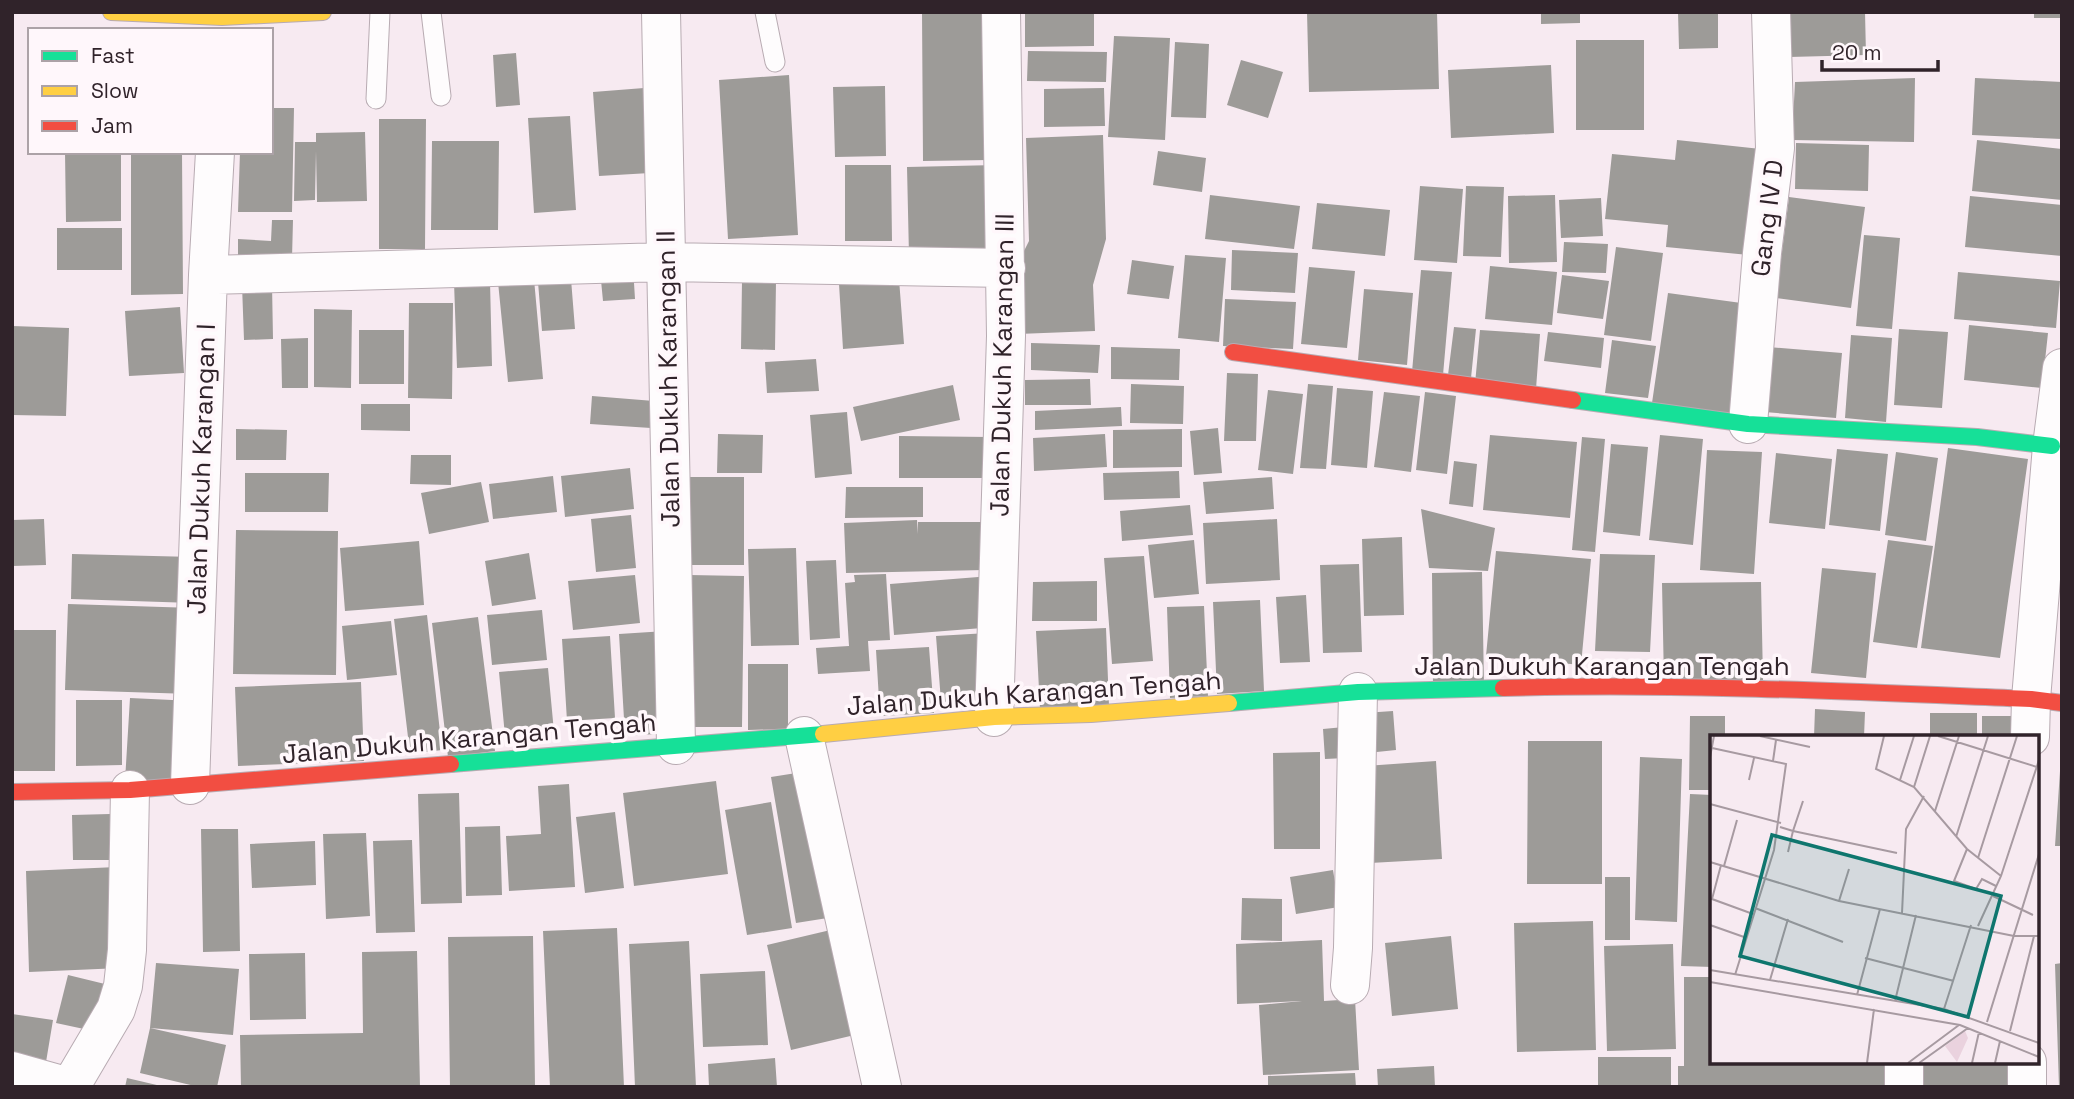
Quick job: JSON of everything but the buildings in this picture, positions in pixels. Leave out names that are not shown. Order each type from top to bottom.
[{"type":"street","points":[[111,12],[222,24],[323,12]]},
{"type":"street","name":"Jalan Dukuh Karangan II","points":[[661,12],[676,745]]},
{"type":"street","name":"Jalan Dukuh Karangan III","points":[[994,717],[1006,337],[1000,12]]},
{"type":"street","name":"Gang IV D","points":[[1748,424],[1761,266],[1775,148],[1771,12]]},
{"type":"street","name":"Jalan Dukuh Karangan I","points":[[190,785],[208,275],[215,154]]},
{"type":"street","points":[[208,275],[665,262],[1006,268]]},
{"type":"street","points":[[1233,352],[1748,424],[1978,437],[2052,446]]},
{"type":"street","points":[[2031,735],[2046,701],[2052,446],[2061,383]]},
{"type":"street","name":"Jalan Dukuh Karangan Tengah","points":[[12,792],[130,790],[804,736],[994,717],[1091,714],[1358,692],[1574,686],[1771,688],[2046,701]]},
{"type":"street","points":[[1350,985],[1358,692]]},
{"type":"street","points":[[804,736],[882,1087]]},
{"type":"street","points":[[12,1071],[70,1087],[116,1009],[123,986],[127,950],[130,790]]},
{"type":"street","points":[[1904,1064],[1905,1087]]},
{"type":"street","points":[[2026,1064],[2027,1087]]},
{"type":"lane","points":[[376,99],[380,12]]},
{"type":"lane","points":[[431,12],[441,96]]},
{"type":"lane","points":[[765,12],[775,62]]},
{"type":"traffic: fast","points":[[1573,400],[1748,424],[1977,437],[2052,446]]},
{"type":"traffic: fast","points":[[1229,703],[1358,692],[1503,688]]},
{"type":"traffic: fast","points":[[451,764],[823,734]]},
{"type":"traffic: slow","points":[[111,12],[222,17],[323,12]]},
{"type":"traffic: slow","points":[[823,734],[994,717],[1091,714],[1229,703]]},
{"type":"traffic: jam","points":[[1233,352],[1573,400]]},
{"type":"traffic: jam","points":[[1503,688],[1767,689],[2031,699],[2062,703]]},
{"type":"traffic: jam","points":[[12,792],[130,790],[451,764]]}]
